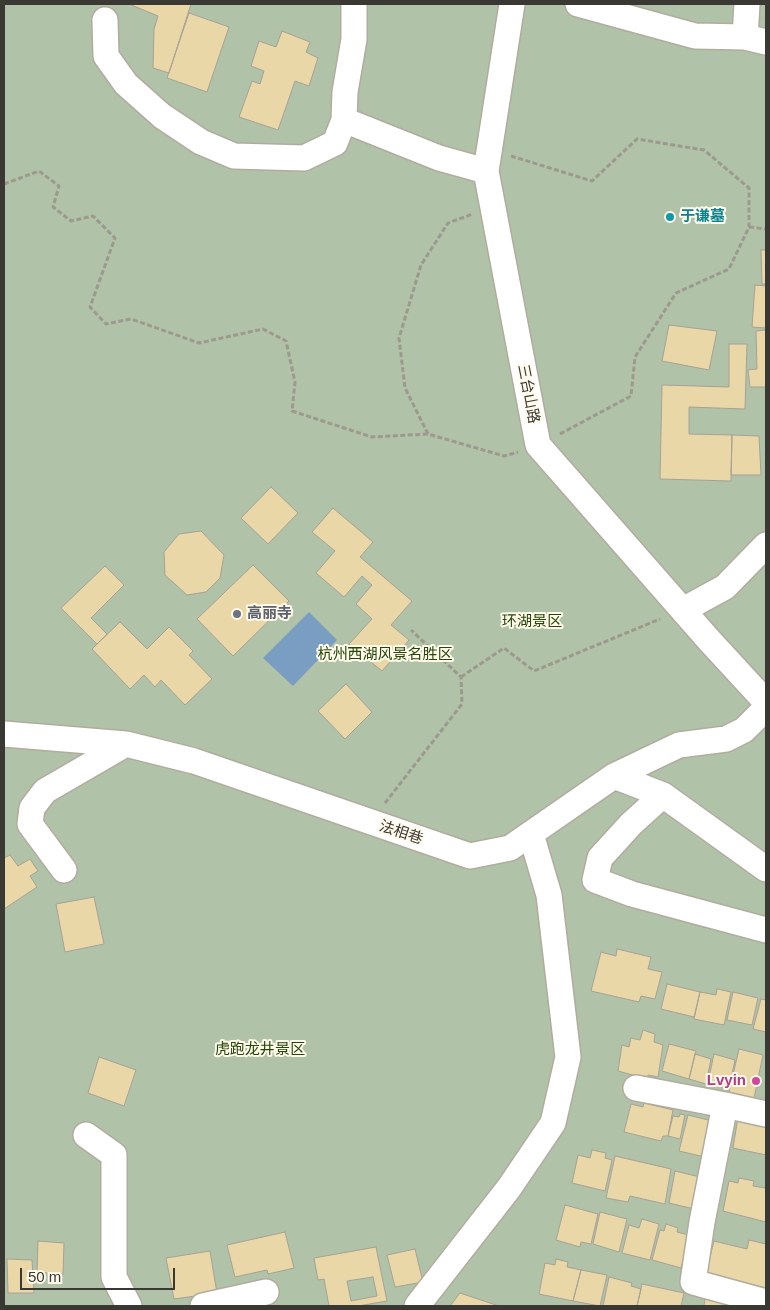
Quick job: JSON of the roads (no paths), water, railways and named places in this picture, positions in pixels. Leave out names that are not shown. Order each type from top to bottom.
[{"type":"street","points":[[105,20],[106,56],[126,84],[162,116],[201,142],[234,156],[304,158],[335,144],[344,120],[345,92],[354,39],[354,4]]},
{"type":"street","name":"三台山路","points":[[512,4],[488,160],[493,207],[538,445],[766,702]]},
{"type":"street","points":[[578,4],[695,36],[756,40],[747,4]]},
{"type":"street","points":[[344,120],[439,158],[488,160]]},
{"type":"street","points":[[683,610],[725,587],[766,545]]},
{"type":"street","name":"法相巷","points":[[4,734],[126,744],[194,761],[470,856],[510,848],[614,776],[679,745],[726,739],[744,730],[766,708]]},
{"type":"street","points":[[64,870],[30,824],[32,808],[45,791],[126,744]]},
{"type":"street","points":[[614,776],[663,795],[766,869]]},
{"type":"street","points":[[663,795],[631,824],[600,858],[595,880],[632,894],[766,930]]},
{"type":"street","points":[[417,1306],[508,1188],[554,1123],[568,1058],[549,895],[531,834]]},
{"type":"street","points":[[636,1088],[766,1114]]},
{"type":"street","points":[[725,1105],[702,1222],[693,1282],[766,1302]]},
{"type":"street","points":[[86,1135],[114,1155],[114,1277],[129,1306]]},
{"type":"street","points":[[203,1306],[266,1292]]},
{"type":"water","points":[[309,612],[337,640],[293,686],[263,658]]},
{"type":"place","name":"于谦墓","points":[[670,217]]},
{"type":"place","name":"高丽寺","points":[[237,614]]},
{"type":"place","name":"Lvyin","points":[[756,1081]]},
{"type":"park label","name":"环湖景区","points":[[532,622]]},
{"type":"park label","name":"杭州西湖风景名胜区","points":[[385,655]]},
{"type":"park label","name":"虎跑龙井景区","points":[[260,1050]]}]
